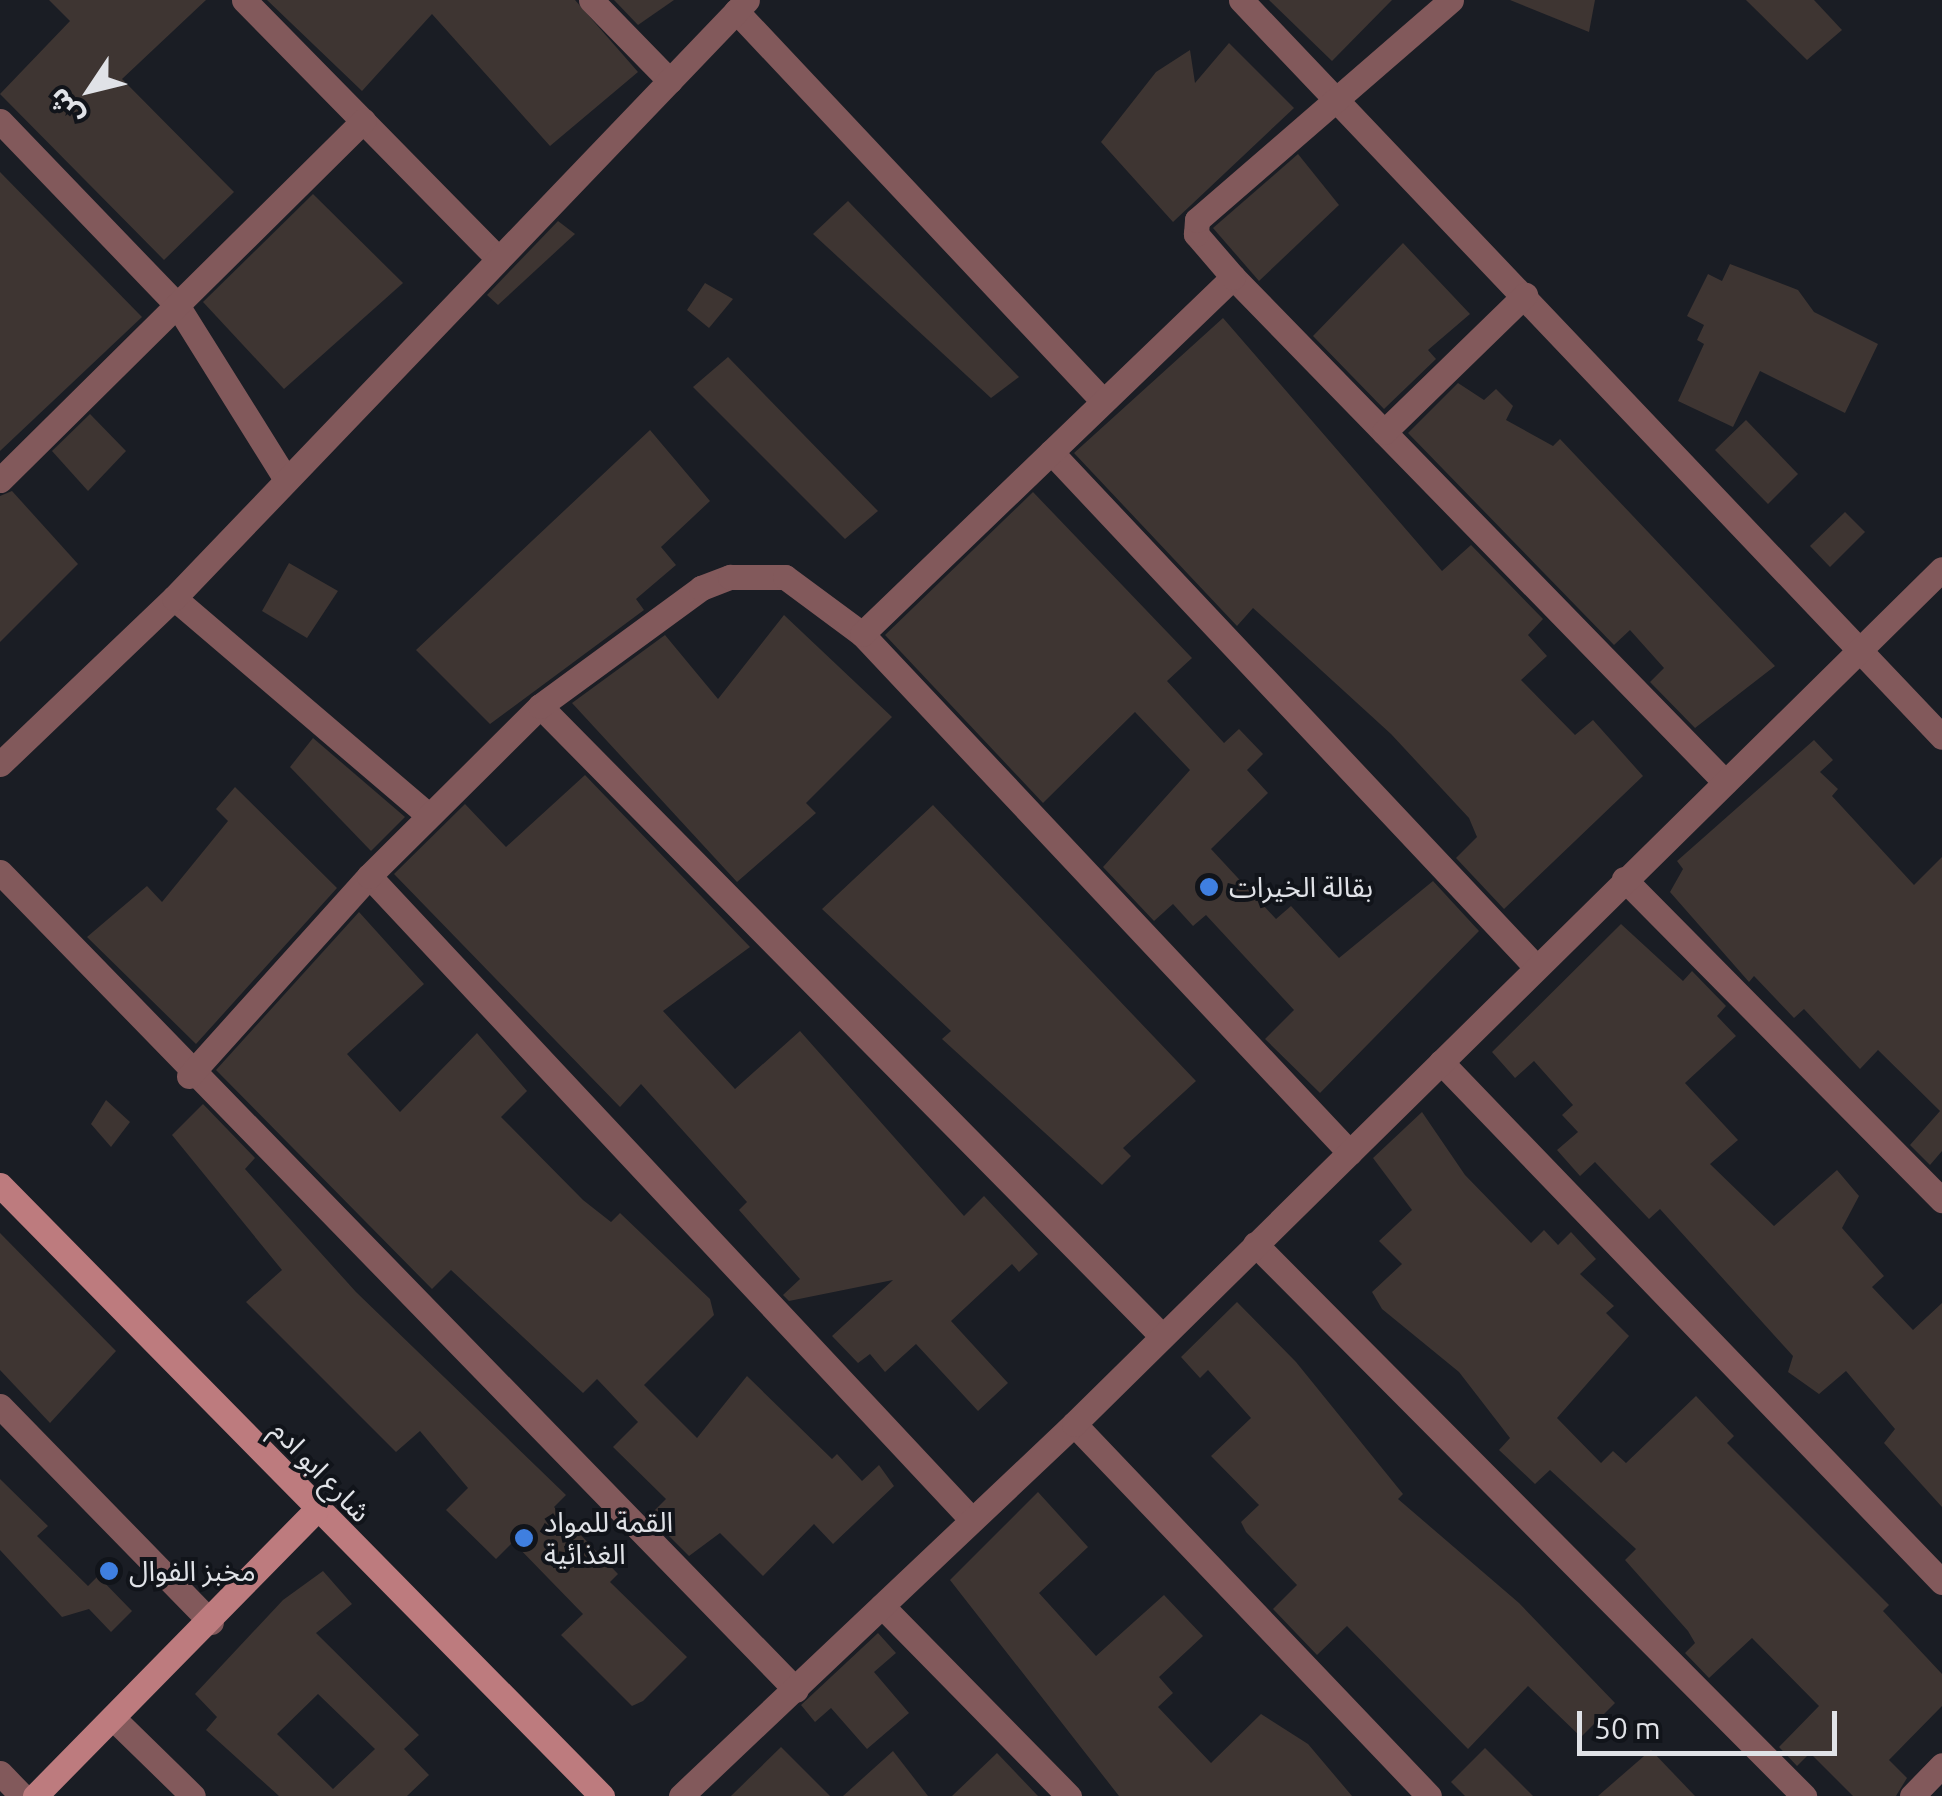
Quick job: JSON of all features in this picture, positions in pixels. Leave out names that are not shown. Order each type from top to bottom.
[{"type":"street","points":[[244,0],[496,256]]},
{"type":"street","points":[[591,0],[670,80]]},
{"type":"street","points":[[1241,0],[1526,295],[1942,737]]},
{"type":"street","points":[[1451,0],[1342,102],[1197,220],[1196,234],[1233,277],[1725,782]]},
{"type":"street","points":[[0,764],[174,598],[284,476],[742,6],[1103,400]]},
{"type":"street","points":[[0,120],[178,306],[284,476]]},
{"type":"street","points":[[0,480],[363,121]]},
{"type":"street","points":[[862,634],[1233,277]]},
{"type":"street","points":[[1384,432],[1526,295]]},
{"type":"street","points":[[1051,452],[1535,966]]},
{"type":"street","points":[[681,1796],[1074,1424],[1624,878],[1942,570]]},
{"type":"street","points":[[189,1076],[369,876],[540,706],[730,577],[784,577],[862,634],[1350,1153]]},
{"type":"street","points":[[174,598],[430,816]]},
{"type":"street","points":[[540,706],[1161,1335]]},
{"type":"street","points":[[0,872],[189,1076],[796,1690]]},
{"type":"street","points":[[369,876],[972,1520]]},
{"type":"street","points":[[1624,878],[1942,1200]]},
{"type":"street","points":[[1441,1062],[1942,1582]]},
{"type":"street","name":"شارع ابو ادم","points":[[0,1185],[316,1510],[602,1796]]},
{"type":"street","points":[[1255,1244],[1804,1796]]},
{"type":"street","points":[[0,1406],[211,1622]]},
{"type":"street","points":[[1074,1424],[1429,1796]]},
{"type":"street","points":[[36,1796],[211,1622],[316,1510]]},
{"type":"street","points":[[882,1606],[1069,1796]]},
{"type":"street","points":[[114,1719],[192,1796]]},
{"type":"street","points":[[1912,1796],[1942,1765]]},
{"type":"street","points":[[0,1773],[22,1796]]},
{"type":"building","points":[[49,0],[206,0],[122,79],[234,192],[164,260],[0,94],[70,21]]},
{"type":"building","points":[[267,0],[575,0],[638,72],[550,146],[432,14],[362,91]]},
{"type":"building","points":[[614,0],[674,0],[638,25]]},
{"type":"building","points":[[1269,0],[1392,0],[1332,61]]},
{"type":"building","points":[[1510,0],[1595,0],[1589,32]]},
{"type":"building","points":[[1746,0],[1814,0],[1842,30],[1807,60]]},
{"type":"building","points":[[1229,43],[1294,108],[1173,222],[1101,142],[1156,72],[1190,50],[1195,83]]},
{"type":"building","points":[[1298,154],[1339,205],[1259,281],[1213,228]]},
{"type":"building","points":[[0,172],[142,317],[0,451]]},
{"type":"building","points":[[313,194],[403,283],[284,389],[203,302]]},
{"type":"building","points":[[848,201],[1019,377],[991,398],[813,234]]},
{"type":"building","points":[[558,221],[575,234],[498,305],[487,295]]},
{"type":"building","points":[[1403,243],[1470,314],[1428,350],[1436,359],[1384,409],[1313,336]]},
{"type":"building","points":[[1730,264],[1798,290],[1814,312],[1878,344],[1845,413],[1760,371],[1733,427],[1678,401],[1704,344],[1697,340],[1704,325],[1687,316],[1708,274],[1722,281]]},
{"type":"building","points":[[705,283],[733,299],[709,328],[687,310]]},
{"type":"building","points":[[1223,318],[1442,571],[1471,545],[1543,619],[1528,635],[1547,656],[1521,680],[1575,735],[1593,720],[1643,776],[1504,909],[1456,858],[1477,837],[1469,818],[1391,734],[1253,608],[1237,626],[1074,453]]},
{"type":"building","points":[[728,357],[878,511],[845,539],[693,387]]},
{"type":"building","points":[[1458,383],[1484,400],[1496,389],[1513,406],[1506,420],[1553,446],[1560,439],[1775,666],[1695,728],[1650,682],[1664,668],[1630,630],[1614,645],[1408,433]]},
{"type":"building","points":[[90,414],[126,451],[88,491],[52,451]]},
{"type":"building","points":[[1746,420],[1798,474],[1768,504],[1715,450]]},
{"type":"building","points":[[650,430],[710,501],[661,547],[676,565],[636,599],[644,610],[490,724],[416,650]]},
{"type":"building","points":[[12,491],[78,564],[0,642],[0,496]]},
{"type":"building","points":[[1033,492],[1192,658],[1167,681],[1224,743],[1239,729],[1263,754],[1247,770],[1268,793],[1211,849],[1276,919],[1291,906],[1339,958],[1433,881],[1479,931],[1320,1093],[1265,1039],[1294,1010],[1206,915],[1193,926],[1173,904],[1154,921],[1103,867],[1190,770],[1135,712],[1043,803],[885,635]]},
{"type":"building","points":[[1845,512],[1865,532],[1830,567],[1810,546]]},
{"type":"building","points":[[289,563],[338,591],[307,638],[262,611]]},
{"type":"building","points":[[784,615],[892,717],[806,803],[816,813],[737,882],[572,703],[665,635],[718,699]]},
{"type":"building","points":[[313,738],[405,817],[371,851],[290,767]]},
{"type":"building","points":[[1814,740],[1833,760],[1820,772],[1838,789],[1832,796],[1914,885],[1942,857],[1942,1151],[1930,1165],[1910,1145],[1940,1111],[1878,1050],[1860,1069],[1804,1009],[1794,1018],[1754,976],[1749,982],[1670,892],[1683,869],[1677,861]]},
{"type":"building","points":[[585,775],[750,947],[663,1011],[735,1089],[800,1031],[964,1216],[984,1196],[1038,1254],[1019,1272],[1012,1264],[951,1321],[1008,1383],[978,1411],[916,1344],[885,1372],[870,1354],[858,1363],[832,1336],[893,1280],[789,1301],[783,1295],[800,1279],[739,1210],[747,1202],[641,1084],[620,1107],[394,874],[465,804],[506,847]]},
{"type":"building","points":[[235,787],[337,888],[196,1044],[87,937],[147,886],[162,902],[228,821],[216,809]]},
{"type":"building","points":[[933,805],[1196,1081],[1123,1148],[1131,1156],[1102,1185],[942,1039],[951,1031],[822,909]]},
{"type":"building","points":[[359,912],[424,984],[347,1054],[400,1112],[477,1033],[527,1091],[501,1117],[583,1200],[611,1222],[620,1213],[710,1299],[714,1315],[644,1385],[697,1438],[747,1376],[832,1459],[837,1454],[862,1481],[879,1465],[894,1486],[833,1544],[814,1524],[763,1576],[720,1533],[689,1556],[649,1516],[666,1499],[613,1447],[638,1422],[597,1379],[583,1393],[451,1270],[432,1289],[216,1070]]},
{"type":"building","points":[[1621,924],[1683,981],[1692,971],[1726,1006],[1717,1016],[1736,1036],[1685,1083],[1738,1140],[1710,1164],[1774,1226],[1837,1170],[1859,1196],[1842,1228],[1884,1276],[1872,1287],[1913,1330],[1942,1303],[1942,1507],[1884,1443],[1895,1429],[1846,1371],[1819,1394],[1788,1372],[1793,1356],[1660,1209],[1649,1219],[1595,1162],[1580,1176],[1557,1150],[1578,1132],[1562,1115],[1573,1105],[1534,1061],[1515,1078],[1492,1052]]},
{"type":"building","points":[[106,1100],[130,1122],[111,1147],[91,1124]]},
{"type":"building","points":[[203,1104],[255,1158],[245,1169],[356,1292],[566,1495],[554,1507],[618,1574],[610,1582],[687,1657],[643,1701],[632,1706],[561,1635],[583,1614],[513,1542],[496,1559],[446,1510],[468,1488],[420,1431],[396,1452],[246,1302],[282,1270],[172,1135]]},
{"type":"building","points":[[1422,1112],[1465,1175],[1531,1243],[1544,1230],[1558,1245],[1571,1232],[1596,1259],[1580,1274],[1614,1306],[1606,1313],[1629,1336],[1557,1418],[1601,1463],[1613,1451],[1626,1463],[1696,1396],[1734,1436],[1727,1443],[1889,1605],[1883,1611],[1942,1674],[1942,1706],[1889,1760],[1907,1778],[1896,1796],[1853,1796],[1810,1753],[1797,1766],[1779,1747],[1819,1706],[1752,1638],[1709,1678],[1685,1653],[1695,1643],[1688,1631],[1625,1560],[1636,1549],[1550,1470],[1535,1484],[1499,1450],[1510,1438],[1459,1372],[1382,1309],[1372,1292],[1402,1264],[1379,1241],[1412,1210],[1373,1158]]},
{"type":"building","points":[[0,1233],[116,1351],[50,1423],[0,1370]]},
{"type":"building","points":[[1237,1302],[1296,1362],[1403,1494],[1398,1499],[1519,1603],[1615,1703],[1581,1737],[1528,1686],[1468,1749],[1347,1626],[1317,1655],[1273,1609],[1297,1585],[1246,1532],[1241,1522],[1259,1505],[1211,1456],[1251,1418],[1208,1370],[1200,1378],[1181,1357]]},
{"type":"building","points":[[0,1479],[48,1526],[37,1536],[88,1586],[98,1576],[132,1611],[111,1632],[89,1609],[62,1617],[0,1550]]},
{"type":"building","points":[[1038,1492],[1088,1547],[1039,1593],[1096,1656],[1164,1595],[1203,1636],[1159,1677],[1173,1693],[1158,1707],[1211,1763],[1261,1714],[1308,1744],[1352,1796],[1119,1796],[950,1580]]},
{"type":"building","points":[[323,1571],[352,1604],[316,1633],[419,1735],[404,1749],[429,1775],[407,1796],[279,1796],[206,1730],[217,1717],[195,1694],[283,1600]],"holes":[[[318,1694],[375,1749],[333,1789],[277,1734]]]},
{"type":"building","points":[[878,1633],[896,1653],[874,1672],[909,1713],[867,1749],[831,1708],[815,1722],[801,1705]]},
{"type":"building","points":[[781,1747],[830,1796],[731,1796]]},
{"type":"building","points":[[1485,1748],[1533,1796],[1465,1796],[1451,1782]]},
{"type":"building","points":[[1651,1750],[1695,1796],[1598,1796]]},
{"type":"building","points":[[893,1751],[928,1796],[843,1796]]},
{"type":"building","points":[[997,1753],[1038,1796],[952,1796]]},
{"type":"place","name":"بقالة الخيرات","points":[[1209,887]]},
{"type":"place","name":"القمة للمواد الغذائية","points":[[524,1538]]},
{"type":"place","name":"مخبز الفوال","points":[[109,1571]]}]
